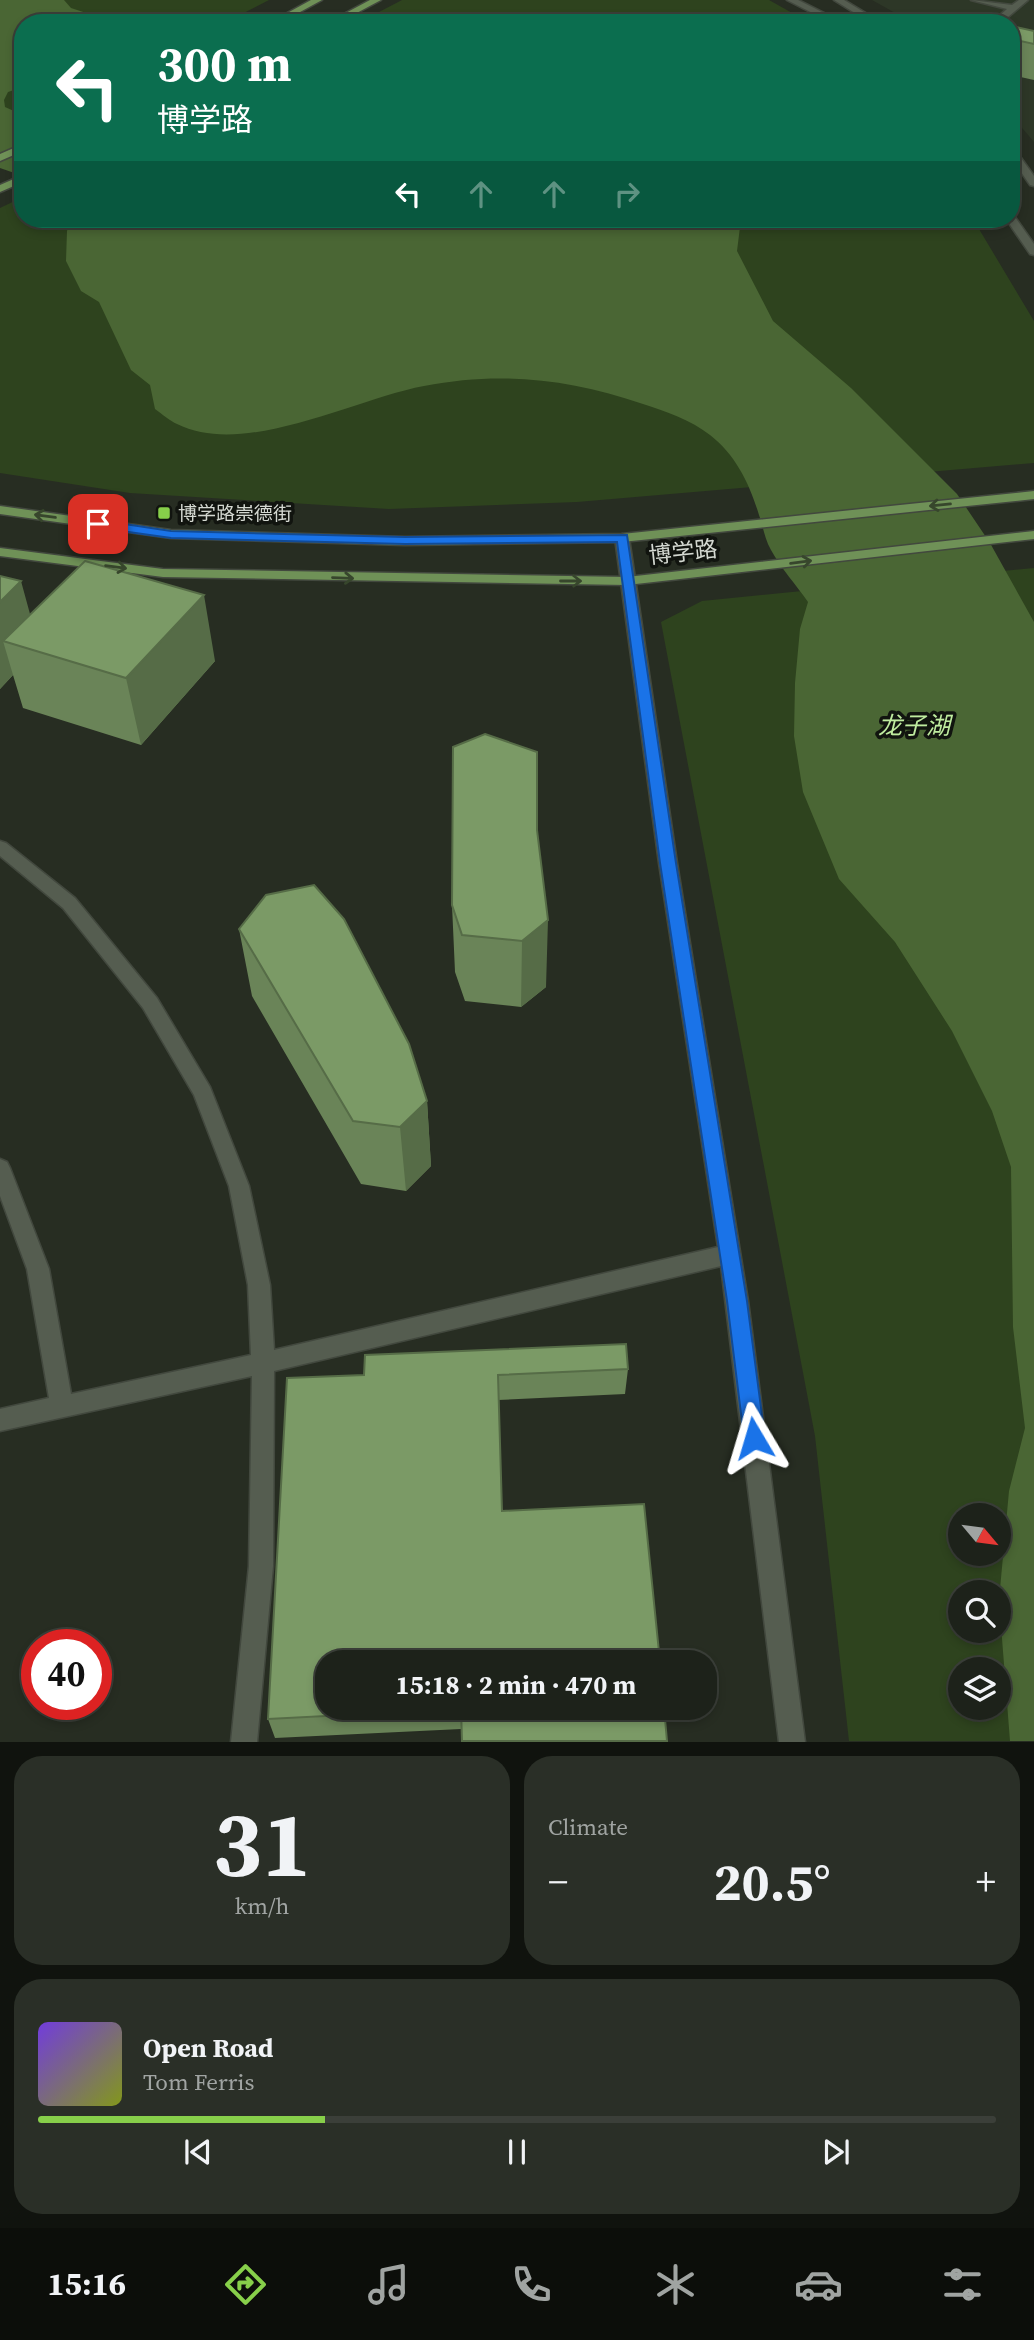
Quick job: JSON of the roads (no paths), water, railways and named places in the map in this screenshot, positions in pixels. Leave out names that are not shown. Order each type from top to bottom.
[{"type":"main road","points":[[291,14],[318,0]]},
{"type":"main road","points":[[349,14],[377,0]]},
{"type":"main road","name":"博学路","points":[[0,510],[171,534],[405,541],[622,538],[1034,495]]},
{"type":"main road","name":"博学路","points":[[0,552],[163,573],[627,581],[1032,535]]},
{"type":"street","points":[[791,0],[821,14]]},
{"type":"street","points":[[838,0],[862,14]]},
{"type":"street","points":[[975,0],[1015,8]]},
{"type":"street","points":[[1007,14],[1024,0]]},
{"type":"street","points":[[1020,164],[1034,183]]},
{"type":"street","points":[[1018,228],[1034,252]]},
{"type":"street","points":[[622,538],[668,863],[729,1254],[792,1741]]},
{"type":"street","points":[[0,847],[69,903],[150,1003],[204,1093],[239,1186],[259,1285],[263,1363],[261,1566],[244,1741]]},
{"type":"street","points":[[0,1168],[38,1269],[62,1405]]},
{"type":"street","points":[[0,1420],[263,1363],[729,1254]]},
{"type":"water","points":[[0,0],[64,0],[71,8],[89,14],[14,14],[14,90],[8,92],[4,100],[5,107],[14,111],[14,173],[0,168]]},
{"type":"water","name":"龙子湖","points":[[68,228],[740,228],[737,251],[773,321],[851,388],[957,494],[990,543],[1034,622],[1034,1741],[1010,1741],[1011,1657],[1003,1657],[1002,1643],[1011,1643],[1011,1580],[1001,1580],[1002,1566],[1012,1566],[1012,1503],[1008,1503],[1009,1491],[1025,1428],[1013,1327],[1011,1167],[992,1111],[952,1031],[895,942],[839,879],[803,792],[794,736],[795,683],[800,629],[808,602],[769,546],[751,493],[735,461],[710,435],[669,413],[616,395],[535,380],[452,381],[396,393],[300,423],[267,430],[234,434],[204,433],[177,424],[155,409],[150,385],[131,370],[99,302],[81,291],[66,261]]},
{"type":"place","name":"博学路崇德街","points":[[164,513]]}]
